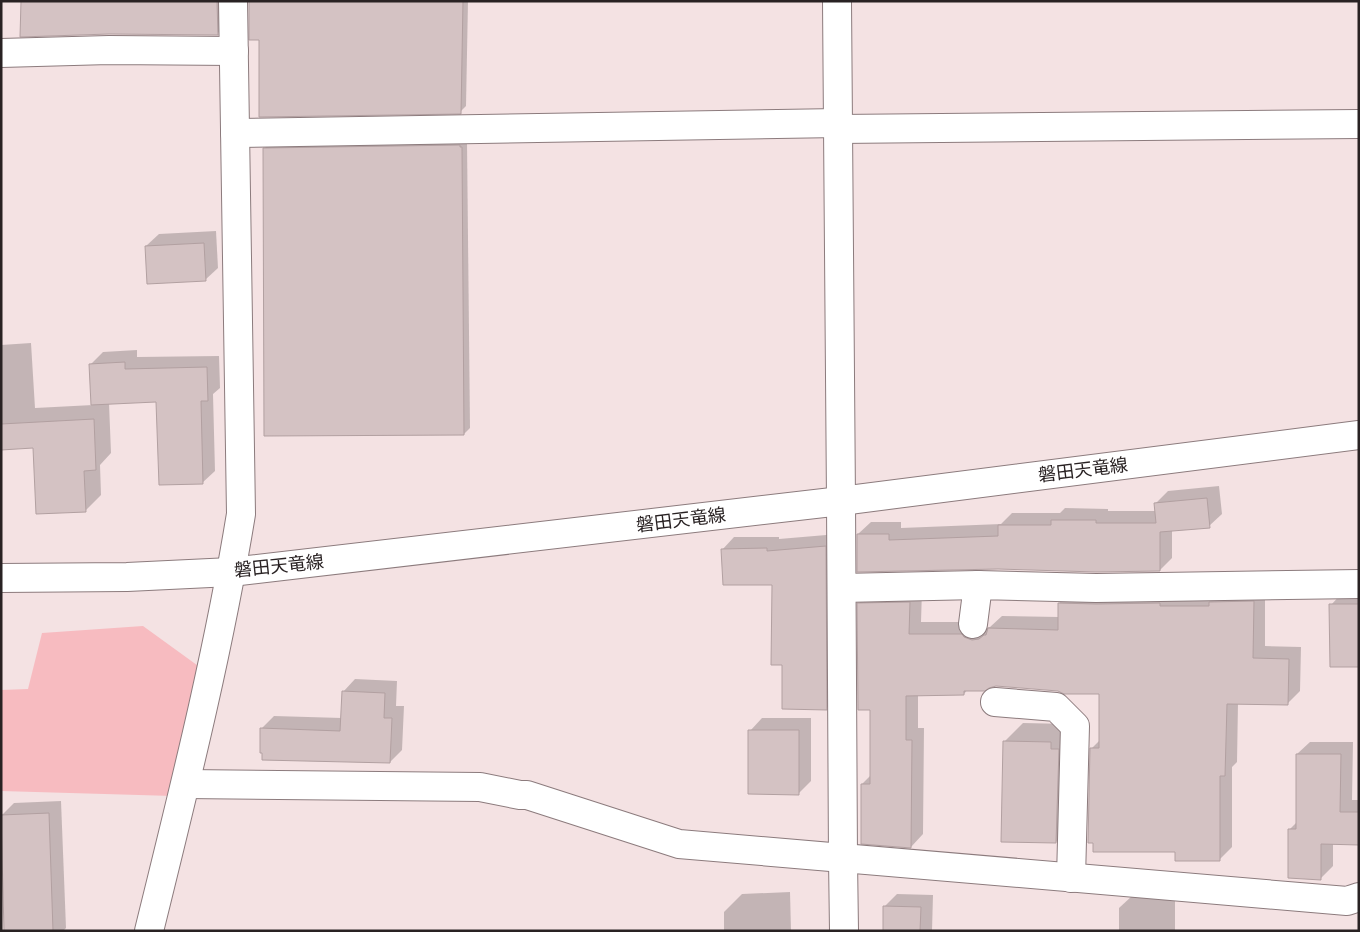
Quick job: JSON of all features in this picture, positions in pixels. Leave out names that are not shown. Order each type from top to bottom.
[{"type":"street","points":[[149,931],[186,784],[231,572],[241,514],[233,1]]},
{"type":"street","points":[[837,1],[844,931]]},
{"type":"street","points":[[1,53],[109,50],[234,51]]},
{"type":"street","points":[[235,133],[838,126],[1359,124]]},
{"type":"street","name":"磐田天竜線","points":[[1,578],[127,577],[231,572],[842,501],[1359,435]]},
{"type":"street","points":[[842,588],[978,585],[1096,588],[1359,584]]},
{"type":"street","points":[[973,624],[978,585]]},
{"type":"street","points":[[995,702],[1056,707],[1075,726],[1071,878]]},
{"type":"street","points":[[186,784],[480,787],[527,795],[679,844],[1348,901],[1359,897]]},
{"type":"shaded area","points":[[143,626],[201,668],[173,796],[1,791],[1,690],[28,689],[42,633]]},
{"type":"building","points":[[21,1],[217,1],[218,35],[109,34],[20,37]]},
{"type":"building","points":[[249,1],[463,1],[461,114],[259,117],[259,40],[249,40]]},
{"type":"building","points":[[460,145],[462,147],[464,435],[264,436],[263,148]]},
{"type":"building","points":[[204,243],[206,281],[147,284],[145,246]]},
{"type":"building","points":[[125,362],[125,369],[207,367],[208,401],[201,401],[203,484],[159,485],[156,402],[91,405],[89,364]]},
{"type":"building","points":[[94,419],[96,470],[84,471],[86,512],[36,514],[33,448],[1,450],[1,424]]},
{"type":"building","points":[[1207,498],[1210,528],[1160,532],[1160,571],[1096,572],[998,569],[857,572],[857,534],[889,534],[889,540],[998,536],[998,525],[1051,525],[1051,520],[1096,520],[1096,523],[1156,523],[1154,503]]},
{"type":"building","points":[[826,546],[827,710],[782,709],[782,665],[771,665],[772,585],[723,585],[721,549],[767,548],[767,551]]},
{"type":"building","points":[[1254,601],[1253,658],[1289,659],[1288,705],[1227,704],[1225,776],[1220,776],[1220,861],[1175,861],[1175,852],[1093,852],[1093,843],[1088,843],[1090,748],[1099,748],[1099,694],[1064,694],[1058,691],[996,686],[985,691],[964,691],[964,695],[906,696],[906,740],[912,740],[911,848],[861,844],[861,784],[870,784],[870,710],[858,710],[857,603],[910,602],[909,634],[962,634],[964,637],[972,640],[986,635],[988,628],[1058,630],[1058,603],[1160,603],[1160,606],[1209,606],[1209,602]]},
{"type":"building","points":[[1329,604],[1359,604],[1359,667],[1330,667]]},
{"type":"building","points":[[342,691],[385,693],[384,718],[392,718],[390,763],[262,760],[262,753],[260,753],[260,728],[340,731]]},
{"type":"building","points":[[748,730],[799,730],[799,795],[748,794]]},
{"type":"building","points":[[1003,741],[1051,742],[1051,749],[1059,749],[1056,843],[1001,842]]},
{"type":"building","points":[[1296,754],[1341,754],[1340,812],[1359,812],[1359,845],[1321,844],[1321,880],[1288,878],[1288,829],[1296,829]]},
{"type":"building","points":[[49,813],[53,931],[4,931],[1,815]]},
{"type":"building","points":[[883,906],[921,907],[920,931],[883,931]]}]
